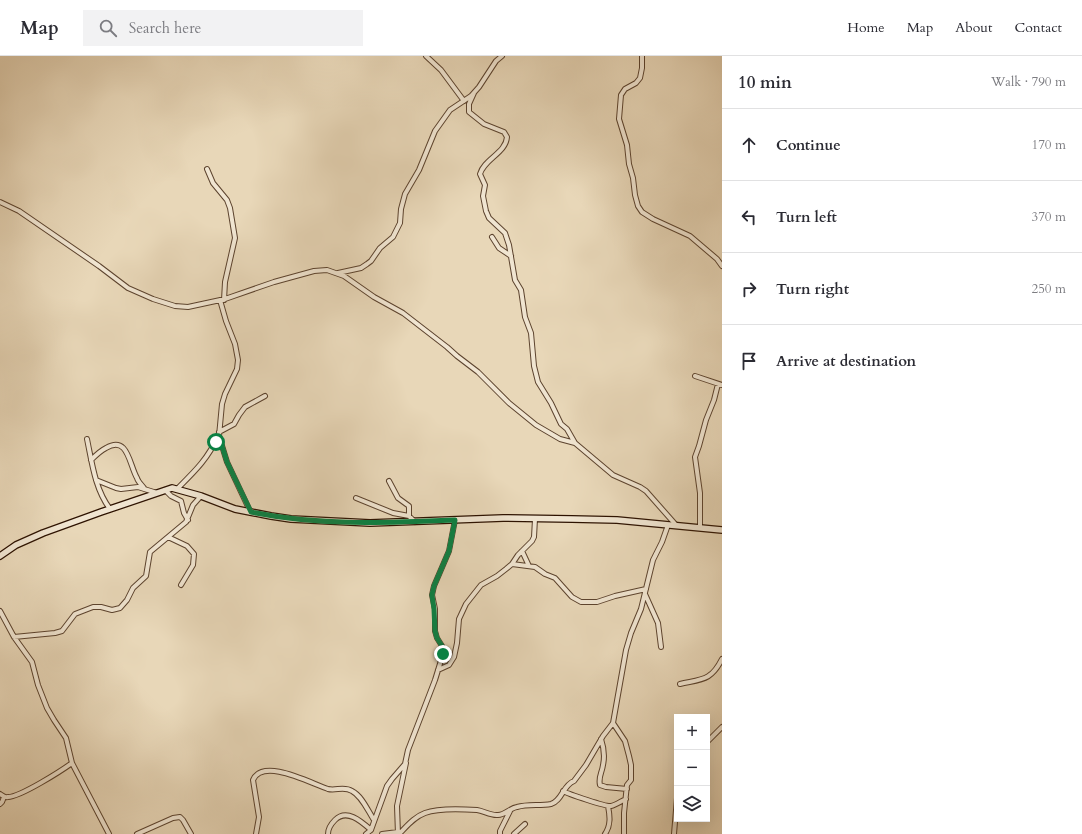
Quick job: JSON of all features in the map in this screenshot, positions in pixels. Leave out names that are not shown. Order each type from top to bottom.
[{"type":"street","points":[[426,56],[442,70],[464,101]]},
{"type":"street","points":[[502,56],[496,61],[474,93],[469,104],[469,112],[484,124],[504,132],[507,137],[504,146],[488,162],[480,174],[485,185],[483,196],[486,211],[489,218],[507,237],[515,280],[521,290],[524,317],[531,333],[534,366],[538,382],[551,403],[561,424],[567,429],[575,443],[613,475],[646,491],[676,526]]},
{"type":"street","points":[[642,56],[640,78],[636,83],[624,89],[621,95],[619,119],[627,145],[629,164],[638,206],[642,212],[653,219],[696,240],[717,259],[722,266]]},
{"type":"street","points":[[337,273],[361,268],[371,261],[380,248],[393,237],[400,223],[401,209],[405,194],[419,170],[435,131],[450,110],[474,93]]},
{"type":"street","points":[[177,489],[211,453],[219,434],[222,404],[237,368],[238,360],[236,344],[226,321],[222,300],[224,282],[235,238],[230,208],[227,200],[213,183],[207,169]]},
{"type":"street","points":[[0,202],[19,211],[100,266],[122,285],[160,302],[184,308],[222,300],[274,282],[314,271],[327,270],[337,273],[357,284],[374,297],[407,315],[478,372],[509,403],[536,425],[560,439],[575,443]]},
{"type":"street","points":[[492,237],[499,248],[511,256]]},
{"type":"street","points":[[695,376],[720,385],[706,420],[700,445],[695,457],[700,493],[700,528]]},
{"type":"street","points":[[219,434],[234,424],[240,412],[245,407],[265,396]]},
{"type":"street","points":[[219,434],[223,451],[230,469],[251,512]]},
{"type":"street","points":[[87,439],[96,480],[105,502],[110,509]]},
{"type":"street","points":[[92,460],[96,454],[112,444],[118,445],[124,449],[137,480],[144,488]]},
{"type":"street","points":[[96,480],[121,489],[138,487],[157,493]]},
{"type":"street","points":[[389,481],[398,498],[409,506],[409,516]]},
{"type":"street","points":[[0,556],[16,545],[43,533],[165,490],[177,489],[201,496],[235,509],[291,519],[352,523],[503,518],[617,520],[722,530]]},
{"type":"street","points":[[165,490],[171,496],[181,501],[184,513],[188,520]]},
{"type":"street","points":[[14,637],[62,631],[75,614],[92,607],[101,607],[112,610],[120,608],[133,588],[148,573],[150,552],[181,528],[188,520],[193,505],[201,496]]},
{"type":"street","points":[[356,498],[393,513],[409,516],[416,522]]},
{"type":"street","points":[[438,670],[449,665],[454,657],[459,619],[471,596],[481,585],[497,576],[512,564],[532,541],[534,537],[536,519]]},
{"type":"street","points":[[398,833],[397,806],[405,772],[408,750],[438,670],[443,649],[435,631],[432,595],[434,586],[449,551],[455,520]]},
{"type":"street","points":[[382,834],[398,833],[412,821],[425,813],[432,811],[465,809],[484,811],[496,815],[502,814],[519,806],[554,803],[558,800],[563,791],[571,782],[574,782],[613,723],[626,650],[631,633],[639,616],[653,560],[668,525]]},
{"type":"street","points":[[168,537],[187,546],[194,554],[193,565],[181,585]]},
{"type":"street","points":[[522,551],[529,566]]},
{"type":"street","points":[[512,564],[536,567],[555,578],[572,597],[581,602],[597,602],[646,589]]},
{"type":"street","points":[[645,594],[658,623],[661,647]]},
{"type":"street","points":[[0,611],[14,637],[32,662],[38,685],[50,714],[66,738],[72,763],[98,810],[109,834]]},
{"type":"street","points":[[680,684],[705,679],[715,671],[722,659]]},
{"type":"street","points":[[613,723],[625,741],[630,756],[631,780],[627,785],[624,834]]},
{"type":"street","points":[[710,739],[722,727]]},
{"type":"street","points":[[601,739],[604,752],[603,765],[599,777],[600,785],[627,789]]},
{"type":"street","points":[[328,834],[330,827],[337,818],[346,816],[357,819],[368,833],[387,786],[406,761]]},
{"type":"street","points":[[0,804],[2,802],[2,795],[13,796],[22,792],[54,775],[72,763]]},
{"type":"street","points":[[256,834],[259,817],[253,780],[257,774],[268,771],[287,774],[331,790],[350,789],[359,796],[374,820]]},
{"type":"street","points":[[563,791],[608,806],[612,806],[626,799]]},
{"type":"street","points":[[605,834],[610,820],[608,806]]},
{"type":"street","points":[[500,834],[500,831],[511,809]]},
{"type":"street","points":[[137,834],[164,822],[180,817],[184,820],[192,834]]},
{"type":"street","points":[[674,834],[675,822]]},
{"type":"street","points":[[514,834],[525,824]]},
{"type":"route","points":[[216,442],[219,436],[220,443],[232,475],[251,512],[291,519],[352,523],[455,520],[453,537],[449,551],[434,586],[432,595],[435,631],[442,646],[443,654]]}]
